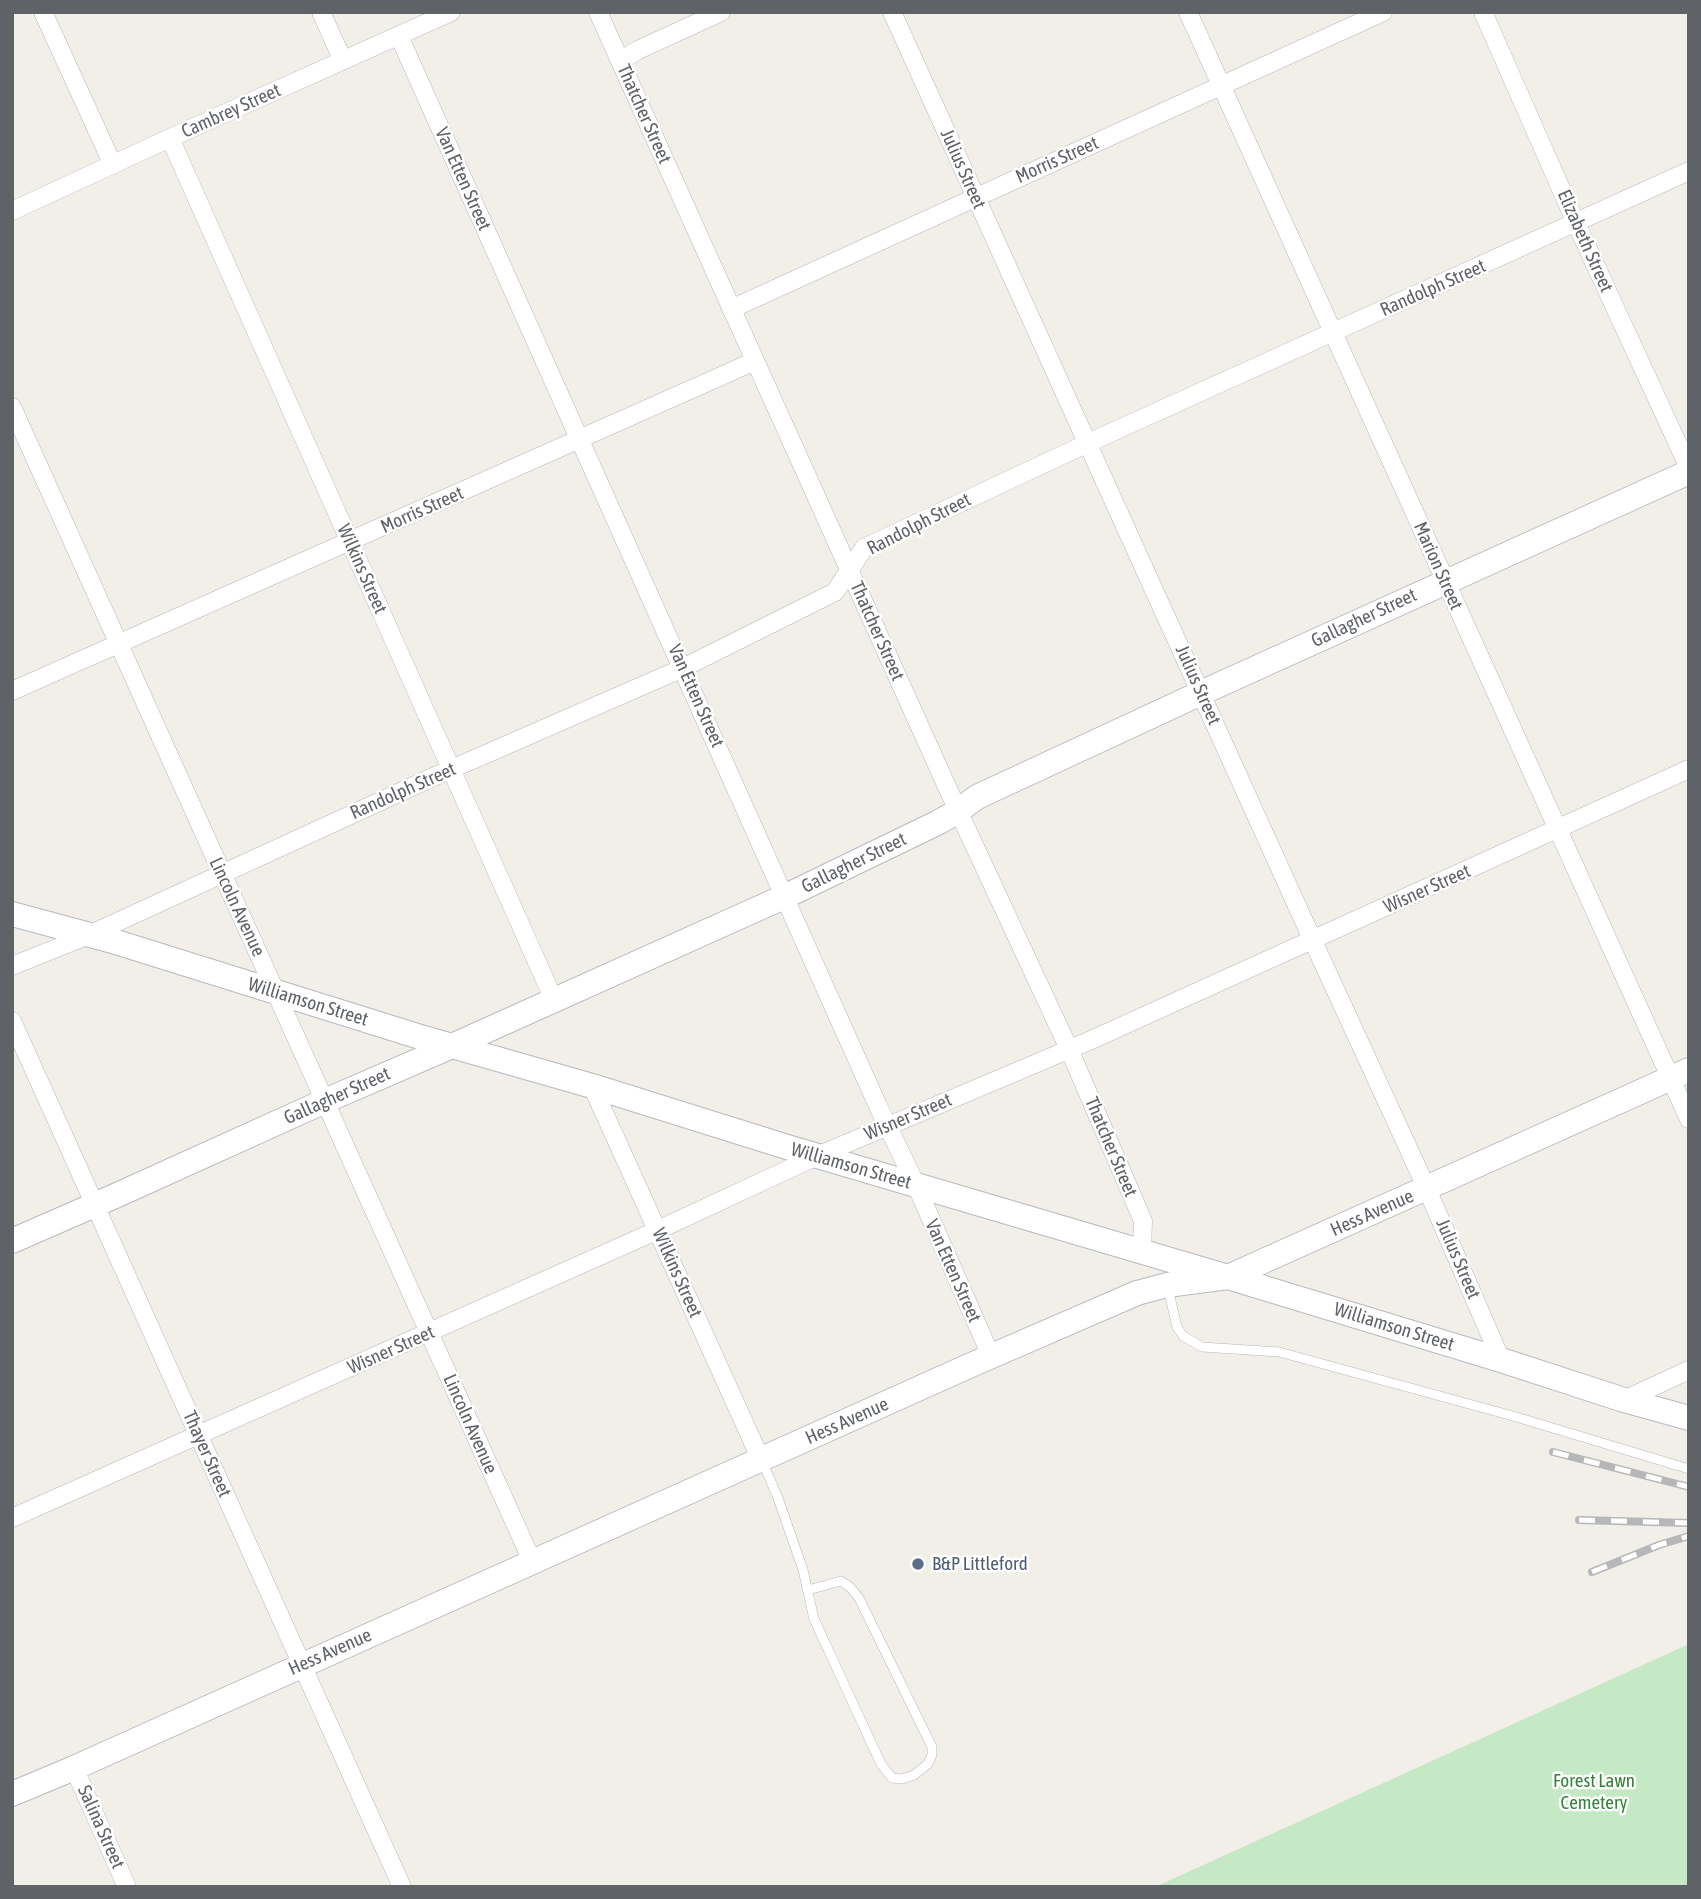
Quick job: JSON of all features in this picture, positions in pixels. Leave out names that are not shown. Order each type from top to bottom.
[{"type":"street","points":[[43,12],[113,165]]},
{"type":"street","points":[[321,12],[343,61]]},
{"type":"street","name":"Cambrey Street","points":[[12,211],[451,12]]},
{"type":"street","name":"Thatcher Street","points":[[598,12],[958,811],[1069,1049],[1143,1221],[1142,1251]]},
{"type":"street","points":[[620,61],[721,12]]},
{"type":"street","name":"Julius Street","points":[[892,12],[1427,1189],[1501,1360]]},
{"type":"street","name":"Marion Street","points":[[1188,12],[1557,829],[1680,1074],[1689,1119]]},
{"type":"street","name":"Morris Street","points":[[731,309],[1383,12]]},
{"type":"street","name":"Elizabeth Street","points":[[1483,12],[1689,470]]},
{"type":"street","name":"Van Etten Street","points":[[399,36],[991,1356]]},
{"type":"street","name":"Wilkins Street","points":[[170,138],[554,1000]]},
{"type":"street","name":"Randolph Street","points":[[12,966],[89,935],[451,769],[683,668],[835,592],[864,548],[1088,443],[1689,171]]},
{"type":"street","name":"Morris Street","points":[[12,691],[755,361]]},
{"type":"street","name":"Lincoln Avenue","points":[[12,407],[532,1561]]},
{"type":"street","name":"Gallagher Street","points":[[12,1241],[786,896],[958,811],[977,797],[1689,470]]},
{"type":"street","name":"Wisner Street","points":[[12,1517],[887,1125],[1069,1049],[1313,941],[1689,769]]},
{"type":"street","name":"Williamson Street","points":[[12,914],[116,942],[452,1046],[1142,1251],[1689,1418]]},
{"type":"street","name":"Thayer Street","points":[[12,1021],[402,1887]]},
{"type":"street","name":"Hess Avenue","points":[[12,1794],[991,1356],[1137,1293],[1167,1285],[1228,1277],[1680,1074]]},
{"type":"street","name":"Wilkins Street","points":[[592,1086],[761,1460]]},
{"type":"street","points":[[1624,1400],[1689,1370]]},
{"type":"street","name":"Salina Street","points":[[74,1768],[127,1887]]},
{"type":"lane","points":[[1167,1285],[1177,1327],[1183,1336],[1202,1347],[1279,1352],[1513,1416],[1689,1469]]},
{"type":"lane","points":[[761,1460],[778,1498],[803,1570],[807,1590],[814,1619],[881,1764],[892,1777],[902,1779],[914,1774],[928,1764],[932,1747],[859,1598],[841,1581],[807,1590]]},
{"type":"green space","name":"Forest Lawn Cemetery","points":[[1689,1644],[1689,1887],[1155,1887]]},
{"type":"railway","points":[[1553,1452],[1689,1487]]},
{"type":"railway","points":[[1579,1520],[1689,1523]]},
{"type":"railway","points":[[1592,1572],[1689,1536]]},
{"type":"place","name":"B&P Littleford","points":[[918,1564]]}]
